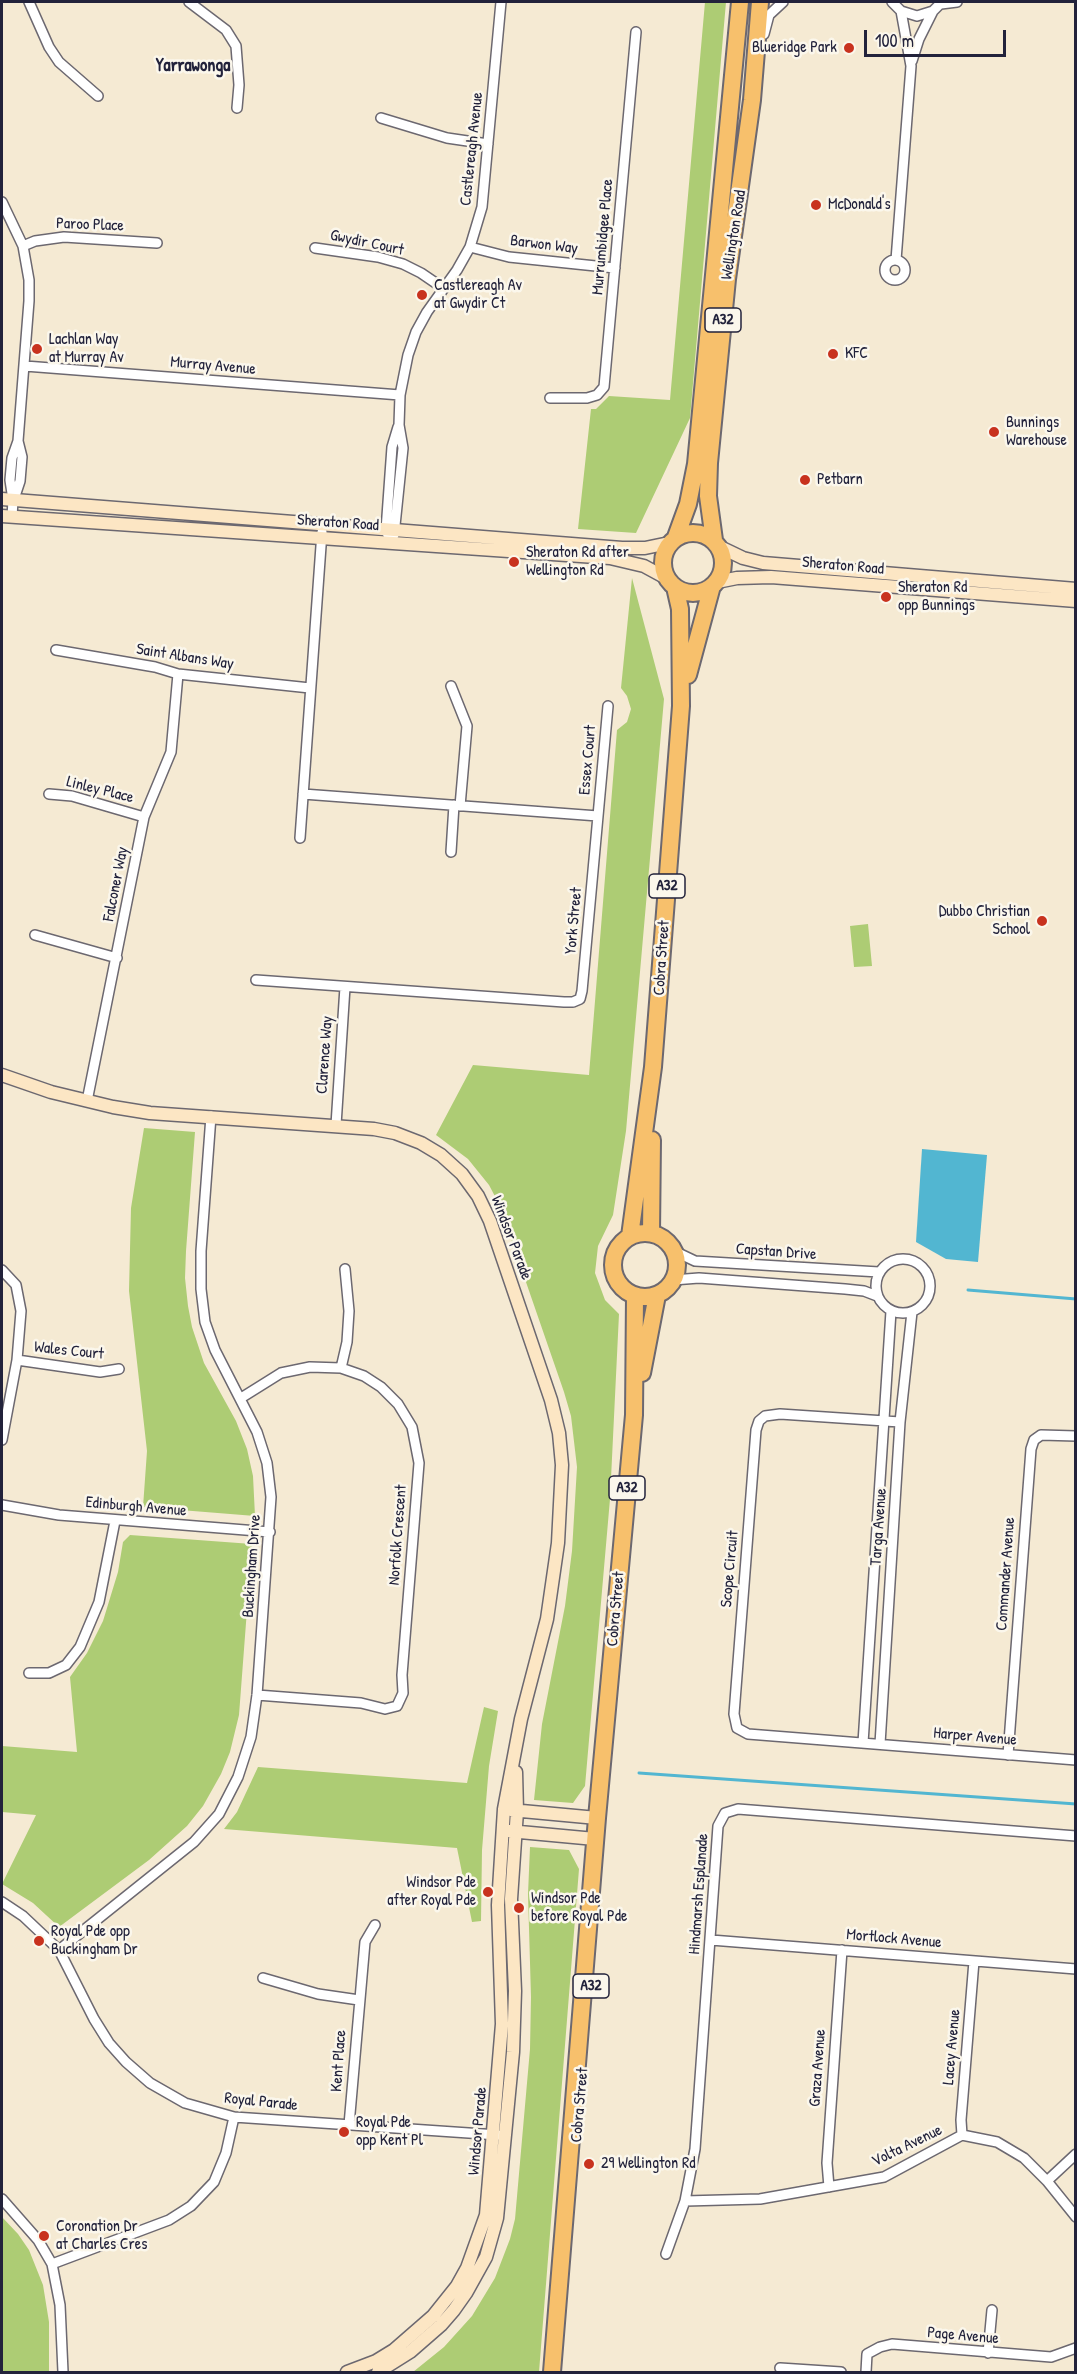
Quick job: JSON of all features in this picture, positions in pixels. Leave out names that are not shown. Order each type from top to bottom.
[{"type":"highway","name":"Wellington Road","points":[[673,540],[688,504],[696,464],[740,2]]},
{"type":"highway","points":[[733,76],[748,2]]},
{"type":"highway","name":"Wellington Road","points":[[717,544],[708,496],[709,463],[728,279],[752,100],[760,2]]},
{"type":"highway","points":[[673,540],[696,532],[717,544]]},
{"type":"highway","name":"A32","points":[[671,583],[663,561],[673,540]]},
{"type":"highway","name":"A32","points":[[714,584],[723,567],[717,544]]},
{"type":"highway","points":[[671,583],[690,593],[705,591],[714,584]]},
{"type":"highway","name":"Cobra Street","points":[[630,1236],[653,1067],[681,706],[680,609],[671,583]]},
{"type":"highway","name":"Cobra Street","points":[[681,706],[696,641],[714,584]]},
{"type":"highway","name":"Cobra Street","points":[[651,1233],[653,1067]]},
{"type":"highway","points":[[630,1236],[651,1233],[660,1236],[674,1251],[677,1270],[674,1280],[667,1289],[657,1295],[635,1296]]},
{"type":"highway","name":"A32","points":[[630,1236],[621,1242],[612,1262],[618,1283],[635,1296]]},
{"type":"highway","name":"Cobra Street","points":[[634,1415],[657,1295]]},
{"type":"highway","name":"Cobra Street","points":[[552,2373],[595,1839],[634,1415],[635,1296]]},
{"type":"highway","name":"Cobra Street","points":[[561,2373],[578,2132],[600,1889],[595,1839]]},
{"type":"street","points":[[29,2],[49,47],[59,62],[98,96]]},
{"type":"street","points":[[189,2],[226,30],[236,46],[239,85],[237,108]]},
{"type":"street","name":"Castlereagh Avenue","points":[[390,543],[392,447],[399,425],[400,395],[408,355],[416,332],[470,247],[482,207],[501,2]]},
{"type":"street","points":[[752,100],[766,24],[774,8],[783,2]]},
{"type":"street","points":[[892,2],[901,11],[917,16],[939,5],[957,2]]},
{"type":"street","points":[[896,260],[911,66],[919,39],[939,5]]},
{"type":"street","points":[[901,11],[911,66]]},
{"type":"street","name":"Murrumbidgee Place","points":[[550,398],[587,398],[597,395],[604,387],[636,32]]},
{"type":"street","points":[[381,118],[447,138],[488,144]]},
{"type":"street","points":[[2,202],[23,246],[27,261],[29,301],[18,441],[22,457],[20,481],[7,499],[7,517]]},
{"type":"street","name":"Paroo Place","points":[[23,246],[53,237],[157,243]]},
{"type":"street","name":"Barwon Way","points":[[470,247],[508,257],[615,268]]},
{"type":"street","name":"Gwydir Court","points":[[315,248],[378,257],[403,264],[443,288]]},
{"type":"street","name":"Murray Avenue","points":[[24,366],[400,395]]},
{"type":"street","name":"Sheraton Road","points":[[7,499],[622,548],[645,548],[673,540]]},
{"type":"street","name":"Sheraton Road","points":[[7,517],[610,558],[644,566],[671,583]]},
{"type":"street","points":[[300,838],[322,525]]},
{"type":"street","name":"Sheraton Road","points":[[717,544],[743,558],[763,563],[872,579],[1076,601]]},
{"type":"street","name":"Sheraton Road","points":[[714,584],[737,578],[760,577],[872,579],[1076,589]]},
{"type":"street","name":"Saint Albans Way","points":[[56,650],[155,667],[178,674],[310,688]]},
{"type":"street","name":"Falconer Way","points":[[87,1101],[144,817],[171,752],[178,674]]},
{"type":"street","points":[[451,852],[467,726],[452,686]]},
{"type":"street","name":"Essex Court","points":[[598,816],[608,706]]},
{"type":"street","name":"Linley Place","points":[[49,794],[72,796],[144,817]]},
{"type":"street","points":[[303,794],[598,816]]},
{"type":"street","name":"York Street","points":[[256,980],[564,1002],[580,999],[584,983],[598,816]]},
{"type":"street","points":[[35,935],[117,958]]},
{"type":"street","name":"Clarence Way","points":[[336,1125],[345,987]]},
{"type":"street","name":"Windsor Parade","points":[[2,1075],[51,1092],[150,1113],[374,1129],[421,1143],[441,1155],[462,1174],[478,1196],[490,1221],[551,1400],[559,1433],[562,1465],[558,1543],[547,1619],[521,1719],[502,1831],[498,1905],[502,2024],[497,2218],[486,2257],[466,2293],[441,2325],[410,2352],[378,2373]]},
{"type":"street","name":"Buckingham Drive","points":[[58,1950],[194,1842],[219,1814],[238,1777],[250,1737],[257,1695],[271,1497],[267,1463],[257,1432],[215,1350],[206,1322],[201,1289],[201,1251],[211,1116]]},
{"type":"street","name":"Capstan Drive","points":[[674,1251],[694,1262],[879,1272]]},
{"type":"street","points":[[897,1259],[912,1260],[928,1275],[930,1290],[924,1303],[912,1312],[891,1311],[877,1296],[875,1288],[879,1272],[884,1266],[897,1259]]},
{"type":"street","points":[[341,1368],[349,1311],[345,1269]]},
{"type":"street","points":[[2,1270],[16,1285],[21,1311],[17,1360],[2,1440]]},
{"type":"street","name":"Capstan Drive","points":[[674,1280],[699,1278],[833,1288],[877,1296]]},
{"type":"street","name":"Targa Avenue","points":[[871,1744],[883,1421],[891,1311]]},
{"type":"street","name":"Targa Avenue","points":[[871,1744],[907,1344],[912,1312]]},
{"type":"street","name":"Wales Court","points":[[17,1360],[100,1372],[119,1369]]},
{"type":"street","name":"Norfolk Crescent","points":[[241,1398],[281,1373],[310,1367],[341,1368],[364,1376],[381,1387],[398,1404],[412,1427],[419,1463],[402,1675],[404,1693],[398,1706],[385,1709],[361,1703],[257,1695]]},
{"type":"street","name":"Scope Circuit","points":[[871,1744],[748,1734],[737,1728],[734,1714],[756,1430],[759,1421],[765,1416],[780,1414],[900,1422]]},
{"type":"street","name":"Commander Avenue","points":[[1008,1755],[1031,1449],[1034,1440],[1041,1435],[1076,1436]]},
{"type":"street","name":"Edinburgh Avenue","points":[[2,1505],[58,1515],[115,1521],[270,1532]]},
{"type":"street","points":[[29,1673],[48,1673],[66,1665],[80,1647],[99,1602],[115,1521]]},
{"type":"street","name":"Harper Avenue","points":[[871,1744],[1076,1760]]},
{"type":"street","name":"Windsor Parade","points":[[347,2373],[376,2361],[406,2341],[433,2316],[457,2286],[474,2251],[486,2216],[500,2135],[514,2024],[511,1899],[517,1811],[515,1750]]},
{"type":"street","points":[[504,1809],[597,1818]]},
{"type":"street","name":"Hindmarsh Esplanade","points":[[666,2254],[685,2201],[695,2149],[718,1826],[721,1819],[731,1810],[738,1809],[1076,1836]]},
{"type":"street","points":[[502,1831],[595,1839]]},
{"type":"street","name":"Royal Parade","points":[[2,1902],[23,1916],[58,1950],[109,2043],[143,2077],[175,2098],[207,2111],[234,2117],[500,2135]]},
{"type":"street","name":"Kent Place","points":[[349,2125],[365,1942],[375,1925]]},
{"type":"street","name":"Mortlock Avenue","points":[[711,1940],[1076,1969]]},
{"type":"street","name":"Graza Avenue","points":[[829,2187],[827,2163],[842,1950]]},
{"type":"street","name":"Lacey Avenue","points":[[962,2135],[961,2120],[974,1961]]},
{"type":"street","points":[[263,1978],[318,1994],[359,2000]]},
{"type":"street","points":[[52,2264],[169,2220],[191,2206],[214,2182],[226,2153],[234,2117]]},
{"type":"street","name":"Volta Avenue","points":[[685,2201],[760,2199],[884,2177],[962,2135],[996,2142],[1024,2158],[1047,2181],[1076,2217]]},
{"type":"street","points":[[1047,2181],[1076,2154]]},
{"type":"street","points":[[2,2199],[38,2240],[52,2264],[60,2305],[63,2373]]},
{"type":"street","points":[[988,2353],[992,2310]]},
{"type":"street","name":"Page Avenue","points":[[866,2373],[867,2354],[879,2347],[892,2344],[1051,2356],[1076,2348]]},
{"type":"street","points":[[780,2368],[840,2373]]},
{"type":"green space","points":[[705,2],[726,2],[690,418],[636,533],[578,529],[591,409],[596,409],[609,396],[670,400]]},
{"type":"green space","points":[[632,578],[664,699],[626,1131],[613,1215],[598,1246],[595,1273],[605,1300],[619,1314],[610,1499],[585,1786],[573,1803],[534,1800],[542,1724],[565,1606],[572,1551],[577,1467],[571,1416],[499,1204],[489,1185],[468,1159],[436,1135],[473,1065],[589,1075],[617,730],[627,722],[631,709],[627,696],[621,688]]},
{"type":"green space","points":[[868,924],[872,966],[854,967],[850,926]]},
{"type":"green space","points":[[144,1128],[195,1132],[186,1251],[185,1278],[188,1306],[192,1327],[204,1363],[236,1421],[247,1449],[253,1476],[255,1516],[143,1507],[147,1451],[129,1291],[131,1208]]},
{"type":"green space","points":[[130,1535],[252,1544],[239,1715],[230,1752],[221,1774],[203,1806],[187,1826],[149,1860],[59,1927],[33,1903],[2,1884],[36,1815],[2,1812],[2,1746],[77,1752],[70,1677],[87,1653],[103,1621],[118,1572],[123,1542]]},
{"type":"green space","points":[[484,1707],[498,1711],[489,1766],[482,1850],[481,1921],[472,1922],[457,1848],[224,1829],[237,1812],[258,1767],[467,1783]]},
{"type":"green space","points":[[530,1847],[569,1850],[579,1869],[539,2372],[413,2372],[444,2347],[472,2316],[495,2278],[515,2219],[530,2049],[528,1894]]},
{"type":"green space","points":[[2,2217],[29,2250],[43,2285],[49,2322],[49,2372],[2,2372]]},
{"type":"water","points":[[922,1149],[987,1155],[978,1262],[946,1259],[916,1242]]},
{"type":"waterway","points":[[968,1290],[1076,1299]]},
{"type":"waterway","points":[[639,1773],[1076,1804]]},
{"type":"place","name":"Blueridge Park","points":[[849,48]]},
{"type":"place","name":"McDonald's","points":[[816,205]]},
{"type":"place","name":"Castlereagh Av at Gwydir Ct","points":[[422,295]]},
{"type":"place","name":"Lachlan Way at Murray Av","points":[[37,349]]},
{"type":"place","name":"KFC","points":[[833,354]]},
{"type":"place","name":"Bunnings Warehouse","points":[[994,432]]},
{"type":"place","name":"Petbarn","points":[[805,480]]},
{"type":"place","name":"Sheraton Rd after Wellington Rd","points":[[514,562]]},
{"type":"place","name":"Sheraton Rd opp Bunnings","points":[[886,597]]},
{"type":"place","name":"Dubbo Christian School","points":[[1042,921]]},
{"type":"place","name":"Windsor Pde after Royal Pde","points":[[488,1892]]},
{"type":"place","name":"Windsor Pde before Royal Pde","points":[[519,1908]]},
{"type":"place","name":"Royal Pde opp Buckingham Dr","points":[[39,1941]]},
{"type":"place","name":"Royal Pde opp Kent Pl","points":[[344,2132]]},
{"type":"place","name":"29 Wellington Rd","points":[[589,2164]]},
{"type":"place","name":"Coronation Dr at Charles Cres","points":[[44,2236]]},
{"type":"district","name":"Yarrawonga","points":[[193,66]]}]
